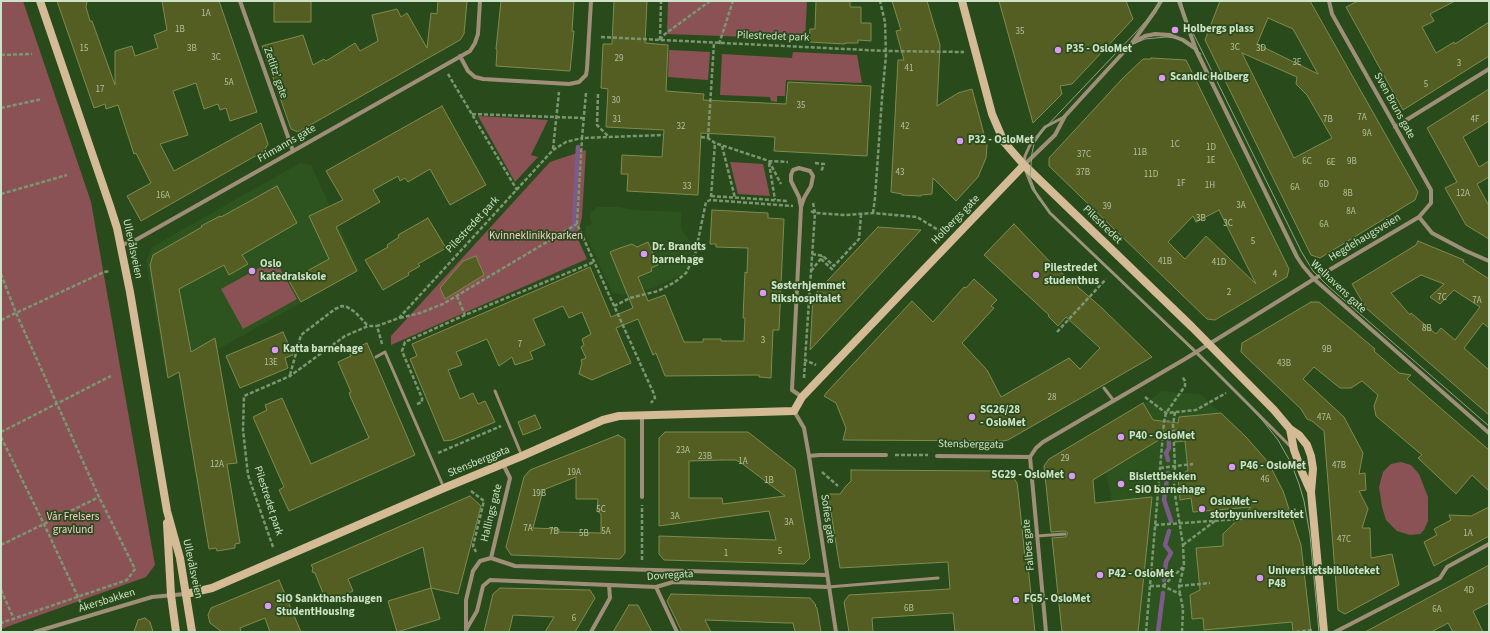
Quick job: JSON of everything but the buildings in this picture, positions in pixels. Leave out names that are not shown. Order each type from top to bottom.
[{"type":"main road","name":"Ullevålsveien","points":[[40,1],[110,206],[121,245],[167,511],[180,558],[192,632]]},
{"type":"main road","name":"Pilestredet","points":[[962,1],[996,125],[1004,142],[1024,165],[1208,344],[1274,410],[1290,429],[1299,435],[1307,445],[1313,469],[1311,492],[1324,632]]},
{"type":"main road","name":"Holbergs gate","points":[[794,411],[802,397],[1024,165]]},
{"type":"main road","name":"Stensberggata","points":[[186,594],[212,588],[603,420],[619,416],[794,411]]},
{"type":"main road","name":"Pilestredet","points":[[1290,429],[1294,450],[1311,492]]},
{"type":"main road","name":"Ullevålsveien","points":[[167,511],[168,561],[176,632]]},
{"type":"street","name":"Zetlitz’ gate","points":[[240,1],[293,150]]},
{"type":"street","name":"Frimanns gate","points":[[121,245],[134,241],[470,51],[478,34],[480,1]]},
{"type":"street","points":[[460,56],[468,71],[475,77],[482,79],[569,84],[579,82],[586,75],[587,69],[590,1]]},
{"type":"street","points":[[1132,43],[1161,1]]},
{"type":"street","points":[[1180,1],[1196,50]]},
{"type":"street","name":"Sven Bruns gate","points":[[1329,1],[1332,14],[1431,190],[1431,203],[1419,217]]},
{"type":"street","points":[[1132,43],[1145,36],[1155,34],[1170,35],[1183,40],[1196,50]]},
{"type":"street","name":"Holbergs gate","points":[[1024,165],[1054,135],[1065,116],[1132,43]]},
{"type":"street","name":"Welhavens gate","points":[[1196,50],[1297,257],[1314,279],[1489,433]]},
{"type":"street","points":[[1395,127],[1489,69]]},
{"type":"street","points":[[801,207],[814,176],[810,171],[799,168],[793,170],[791,174],[791,180],[799,197],[801,207],[792,390],[802,397]]},
{"type":"street","name":"Hegdehaugsveien","points":[[1208,344],[1419,217],[1432,233],[1489,261]]},
{"type":"street","points":[[1030,457],[1036,448],[1043,442],[1208,344]]},
{"type":"street","name":"Sofies gate","points":[[794,411],[804,428],[836,632]]},
{"type":"street","points":[[642,415],[642,497]]},
{"type":"street","points":[[809,456],[886,455]]},
{"type":"street","name":"Stensberggata","points":[[937,456],[1030,457]]},
{"type":"street","name":"Falbes gate","points":[[1030,457],[1046,632]]},
{"type":"street","name":"Hallings gate","points":[[480,561],[491,558],[510,478],[503,464]]},
{"type":"street","points":[[1335,632],[1440,578],[1447,567],[1489,544]]},
{"type":"street","name":"Dovregata","points":[[491,558],[515,566],[826,575]]},
{"type":"street","points":[[466,631],[466,600],[473,571],[480,561]]},
{"type":"street","name":"Dovregata","points":[[466,631],[477,611],[483,586],[490,580],[656,587],[672,582],[828,587]]},
{"type":"street","points":[[591,632],[610,598],[609,585]]},
{"type":"street","points":[[656,587],[676,632]]},
{"type":"street","name":"Akersbakken","points":[[35,632],[152,597],[186,594]]},
{"type":"lane","points":[[1065,116],[1046,127],[1030,145],[1025,156],[1024,165],[1030,185],[1043,205],[1196,352],[1294,450]]},
{"type":"lane","points":[[376,357],[385,352],[444,488]]},
{"type":"lane","points":[[1104,388],[1114,401]]},
{"type":"lane","points":[[495,391],[522,456]]},
{"type":"lane","points":[[1038,536],[1065,534]]},
{"type":"lane","points":[[828,587],[938,578]]},
{"type":"path","points":[[660,40],[661,1]]},
{"type":"path","points":[[660,40],[665,34],[710,1]]},
{"type":"path","points":[[719,44],[734,1]]},
{"type":"path","points":[[873,213],[876,198],[886,51],[885,22],[880,1]]},
{"type":"path","name":"Pilestredet park","points":[[601,37],[719,44],[886,51],[964,52]]},
{"type":"path","points":[[708,138],[714,43]]},
{"type":"path","points":[[1,55],[32,54]]},
{"type":"path","points":[[443,65],[517,190]]},
{"type":"path","points":[[553,150],[559,92]]},
{"type":"path","points":[[586,93],[583,118],[577,224],[654,394]]},
{"type":"path","points":[[598,94],[597,125],[609,137]]},
{"type":"path","points":[[1,108],[42,99]]},
{"type":"path","points":[[472,114],[583,118]]},
{"type":"path","name":"Pilestredet park","points":[[273,547],[248,475],[243,430],[244,396],[290,376],[345,336],[368,326],[377,326],[399,318],[553,150],[566,142],[582,138],[663,135]]},
{"type":"path","points":[[701,137],[708,138],[722,146],[769,161],[775,200]]},
{"type":"path","points":[[614,306],[630,298],[658,291],[675,282],[686,273],[695,255],[706,202],[710,198],[715,143]]},
{"type":"path","points":[[722,146],[735,198]]},
{"type":"path","points":[[1,194],[67,175]]},
{"type":"path","points":[[710,198],[801,207],[815,213],[860,215],[873,213],[917,217],[943,233]]},
{"type":"path","points":[[710,198],[788,201]]},
{"type":"path","points":[[804,378],[815,213]]},
{"type":"path","points":[[812,254],[822,257],[834,266],[859,239],[860,215]]},
{"type":"path","points":[[399,318],[420,313],[457,296],[577,224]]},
{"type":"path","points":[[822,257],[833,270]]},
{"type":"path","points":[[811,272],[822,257]]},
{"type":"path","points":[[409,407],[422,402],[422,398],[402,351],[405,342],[465,315],[594,262]]},
{"type":"path","points":[[1,320],[104,272],[110,271]]},
{"type":"path","points":[[1,274],[16,313],[99,496],[135,568],[127,580],[1,623]]},
{"type":"path","points":[[1057,332],[1106,279]]},
{"type":"path","points":[[457,296],[465,315]]},
{"type":"path","points":[[290,376],[301,335],[335,309],[342,306],[347,306],[368,326]]},
{"type":"path","points":[[377,326],[385,352]]},
{"type":"path","points":[[805,360],[816,365]]},
{"type":"path","points":[[1,432],[111,376]]},
{"type":"path","points":[[1146,632],[1164,422],[1166,413],[1185,386],[1185,381],[1182,376]]},
{"type":"path","points":[[1145,397],[1166,413],[1196,410],[1228,392]]},
{"type":"path","points":[[1176,412],[1173,425],[1175,466],[1174,488],[1183,545],[1184,566],[1179,586],[1183,609],[1182,632]]},
{"type":"path","points":[[430,456],[469,441],[508,423]]},
{"type":"path","points":[[1,437],[81,600]]},
{"type":"path","name":"Stensberggata","points":[[886,455],[937,456]]},
{"type":"path","points":[[1160,468],[1193,464]]},
{"type":"path","points":[[822,472],[838,486]]},
{"type":"path","points":[[471,491],[484,501],[473,546],[480,561]]},
{"type":"path","points":[[1,545],[99,496]]},
{"type":"path","points":[[642,497],[642,569]]},
{"type":"path","points":[[1156,525],[1268,517],[1297,510]]},
{"type":"path","points":[[1183,545],[1215,521]]},
{"type":"path","points":[[1163,586],[1184,566]]},
{"type":"path","points":[[1179,586],[1210,583]]},
{"type":"path","points":[[1150,586],[1163,586],[1180,594]]},
{"type":"path","points":[[1,590],[14,619]]},
{"type":"path","points":[[1296,632],[1312,630]]},
{"type":"shaded area","name":"Oslo katedralskole","points":[[300,163],[311,165],[359,270],[167,378],[146,261],[152,247]]},
{"type":"shaded area","name":"Dr. Brandts barnehage","points":[[597,207],[620,207],[632,210],[681,212],[681,229],[689,240],[695,244],[690,264],[683,274],[656,287],[623,295],[612,292],[585,233],[586,226],[592,224],[590,214]]},
{"type":"shaded area","name":"OsloMet – storbyuniversitetet","points":[[1162,391],[1200,394],[1246,437],[1266,459],[1284,491],[1301,545],[1311,632],[1062,632],[1049,514],[1112,502],[1106,471],[1087,437],[1144,404]]},
{"type":"green space","name":"Vår Frelsers gravlund","points":[[1,1],[23,1],[91,202],[155,565],[146,577],[1,629]]},
{"type":"green space","points":[[668,1],[807,1],[805,39],[667,34]]},
{"type":"green space","points":[[669,50],[710,52],[708,80],[668,77]]},
{"type":"green space","points":[[793,52],[857,55],[862,83],[786,80],[785,96],[777,96],[777,102],[771,101],[770,97],[720,95],[722,54],[792,58]]},
{"type":"green space","points":[[478,116],[548,120],[531,155],[538,157],[515,182]]},
{"type":"green space","name":"Kvinneklinikkparken","points":[[586,150],[582,217],[577,237],[587,259],[391,345],[391,336],[550,162]]},
{"type":"green space","points":[[730,162],[763,164],[770,196],[738,194]]},
{"type":"green space","points":[[275,259],[297,299],[243,329],[221,289]]},
{"type":"green space","points":[[1401,462],[1411,465],[1419,474],[1428,497],[1428,521],[1424,530],[1420,534],[1410,535],[1397,531],[1386,520],[1382,507],[1379,487],[1383,472],[1391,464]]},
{"type":"waterway","points":[[571,231],[575,223],[578,147]]},
{"type":"waterway","points":[[1168,422],[1169,448],[1166,453],[1168,460]]},
{"type":"waterway","points":[[1168,473],[1164,500],[1171,521]]},
{"type":"waterway","points":[[1164,580],[1166,562],[1171,553],[1165,545],[1169,531]]},
{"type":"waterway","points":[[1158,632],[1163,593]]},
{"type":"tram line","points":[[1160,1],[1148,19],[1043,130],[1034,144],[1030,177],[1038,198],[1050,213],[1239,395],[1278,440],[1291,463],[1304,501],[1310,535],[1319,632]]},
{"type":"tram line","points":[[1181,1],[1186,19],[1301,251],[1313,271],[1328,286],[1489,426]]},
{"type":"tram line","points":[[1126,47],[1145,39],[1166,37],[1176,38],[1187,43],[1201,54]]},
{"type":"place","name":"Holbergs plass","points":[[1175,30]]},
{"type":"place","name":"P35 - OsloMet","points":[[1058,50]]},
{"type":"place","name":"Scandic Holberg","points":[[1162,78]]},
{"type":"place","name":"P32 - OsloMet","points":[[960,141]]},
{"type":"place","name":"Dr. Brandts barnehage","points":[[644,254]]},
{"type":"place","name":"Oslo katedralskole","points":[[252,271]]},
{"type":"place","name":"Pilestredet studenthus","points":[[1036,275]]},
{"type":"place","name":"Søsterhjemmet Rikshospitalet","points":[[763,293]]},
{"type":"place","name":"Katta barnehage","points":[[275,350]]},
{"type":"place","name":"SG26/28 - OsloMet","points":[[972,417]]},
{"type":"place","name":"P40 - OsloMet","points":[[1121,437]]},
{"type":"place","name":"P46 - OsloMet","points":[[1232,467]]},
{"type":"place","name":"SG29 - OsloMet","points":[[1072,476]]},
{"type":"place","name":"Bislettbekken - SiO barnehage","points":[[1121,484]]},
{"type":"place","name":"OsloMet – storbyuniversitetet","points":[[1202,509]]},
{"type":"place","name":"P42 - OsloMet","points":[[1100,575]]},
{"type":"place","name":"Universitetsbiblioteket P48","points":[[1260,578]]},
{"type":"place","name":"FG5 - OsloMet","points":[[1016,600]]},
{"type":"place","name":"SiO Sankthanshaugen StudentHousing","points":[[268,606]]}]
